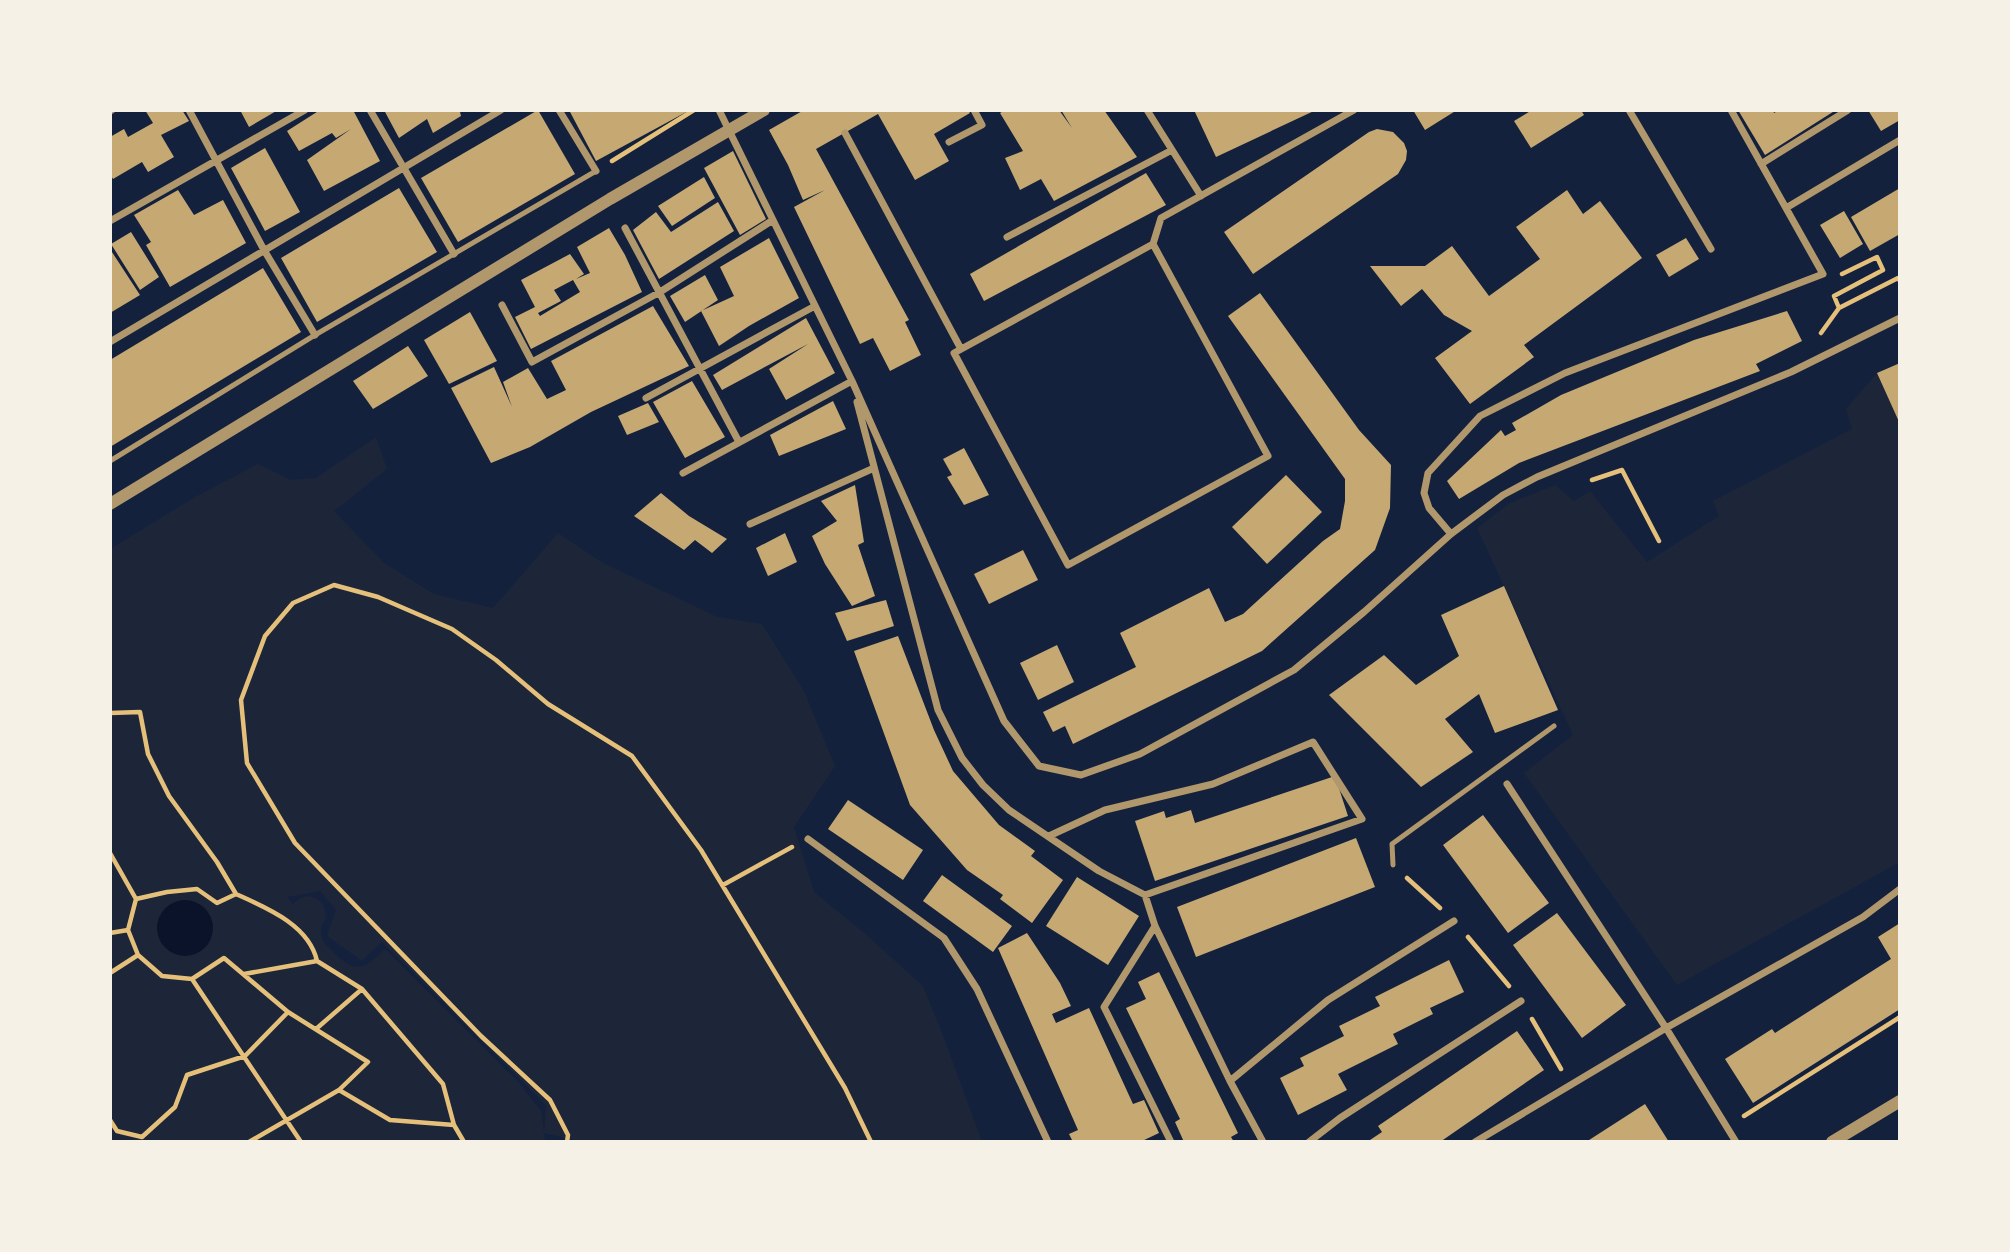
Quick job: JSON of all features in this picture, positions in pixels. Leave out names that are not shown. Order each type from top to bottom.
[{"type":"street","points":[[189,110],[264,250],[315,335]]},
{"type":"street","points":[[110,221],[305,110]]},
{"type":"street","points":[[370,110],[454,254]]},
{"type":"street","points":[[110,342],[501,110]]},
{"type":"street","points":[[559,110],[596,171]]},
{"type":"street","points":[[719,110],[852,381],[1004,721],[1039,766],[1081,775],[1140,754],[1294,670],[1451,534],[1503,495],[1537,477],[1791,372],[1900,318]]},
{"type":"street","points":[[110,504],[610,199],[764,110]]},
{"type":"street","points":[[949,142],[982,125],[974,110]]},
{"type":"street","points":[[1147,110],[1201,196]]},
{"type":"street","points":[[1153,244],[1268,456],[1068,565],[954,353],[1153,244],[1161,218],[1354,110]]},
{"type":"street","points":[[1629,110],[1711,248]]},
{"type":"street","points":[[1451,534],[1429,508],[1424,493],[1428,473],[1480,416],[1565,373],[1823,274],[1731,110]]},
{"type":"street","points":[[1761,164],[1848,110]]},
{"type":"street","points":[[845,133],[961,349]]},
{"type":"street","points":[[1786,208],[1900,140]]},
{"type":"street","points":[[1007,237],[1172,150]]},
{"type":"street","points":[[502,305],[532,362],[660,292],[773,220]]},
{"type":"street","points":[[625,228],[739,442]]},
{"type":"street","points":[[646,398],[815,306]]},
{"type":"street","points":[[683,473],[852,381]]},
{"type":"street","points":[[852,381],[938,710],[962,758],[983,785],[1009,810],[1099,871],[1145,895],[1155,926],[1230,1081],[1263,1142]]},
{"type":"street","points":[[750,524],[874,468]]},
{"type":"street","points":[[1049,836],[1105,810],[1213,783],[1313,742],[1362,819],[1145,895]]},
{"type":"street","points":[[1507,784],[1666,1028],[1735,1142]]},
{"type":"street","points":[[808,839],[944,938],[977,989],[1048,1142]]},
{"type":"street","points":[[1475,1142],[1666,1028],[1863,917],[1900,889]]},
{"type":"street","points":[[1230,1081],[1328,1000],[1454,921]]},
{"type":"street","points":[[1155,926],[1104,1007],[1169,1141]]},
{"type":"street","points":[[1309,1142],[1340,1118],[1521,1001]]},
{"type":"street","points":[[1832,1142],[1900,1101]]},
{"type":"lane","points":[[110,461],[315,335],[596,171]]},
{"type":"lane","points":[[1392,865],[1392,844],[1554,726]]},
{"type":"path","points":[[596,171],[694,110]]},
{"type":"path","points":[[1837,277],[1877,257],[1883,270],[1834,296],[1839,308]]},
{"type":"path","points":[[1816,340],[1839,308],[1898,278],[1900,281]]},
{"type":"path","points":[[1622,470],[1660,541]]},
{"type":"path","points":[[567,1142],[568,1136],[550,1100],[481,1036],[295,843],[247,763],[241,699],[265,636],[293,603],[334,585],[378,597],[452,629],[496,660],[548,704],[632,756],[701,850],[845,1087],[871,1142]]},
{"type":"path","points":[[110,713],[140,712],[148,754],[169,796],[217,862],[236,894],[278,914],[314,946],[317,961]]},
{"type":"path","points":[[722,885],[808,839]]},
{"type":"path","points":[[110,853],[136,899],[128,930],[138,954],[162,976],[192,979],[224,958],[288,1012],[368,1062],[339,1090],[249,1142]]},
{"type":"path","points":[[1392,865],[1454,921],[1521,1001],[1570,1085]]},
{"type":"path","points":[[136,899],[197,889],[217,903],[236,894]]},
{"type":"path","points":[[110,933],[128,930]]},
{"type":"path","points":[[110,973],[138,954]]},
{"type":"path","points":[[244,974],[317,961],[362,989],[443,1084],[454,1125],[464,1142]]},
{"type":"path","points":[[192,979],[301,1142]]},
{"type":"path","points":[[316,1029],[362,989]]},
{"type":"path","points":[[137,1142],[175,1107],[187,1076],[245,1056],[288,1012]]},
{"type":"path","points":[[1727,1127],[1900,1017]]},
{"type":"path","points":[[339,1090],[390,1120],[454,1125]]},
{"type":"path","points":[[110,1120],[117,1131],[142,1137]]},
{"type":"shaded area","points":[[1877,373],[1900,424],[1900,862],[1677,985],[1524,773],[1573,735],[1477,528],[1510,503],[1555,485],[1574,501],[1590,491],[1647,562],[1719,516],[1713,501],[1852,429],[1846,409]]},
{"type":"shaded area","points":[[376,437],[387,469],[334,511],[384,563],[434,594],[493,608],[558,533],[603,563],[718,617],[762,624],[804,691],[835,766],[794,827],[814,892],[923,986],[982,1142],[583,1142],[544,1133],[545,1142],[110,1142],[110,549],[195,497],[258,464],[291,480],[316,478]],"holes":[[[320,891],[336,910],[327,936],[362,961],[382,942],[546,1105],[544,1132],[541,1111],[519,1083],[385,949],[363,966],[352,966],[325,944],[321,927],[326,917],[319,900],[309,896],[298,899],[293,904],[287,897]]]},
{"type":"shaded area","points":[[185,900],[196,902],[205,908],[211,917],[211,939],[205,948],[196,954],[185,956],[174,954],[165,948],[159,939],[157,928],[159,917],[165,908],[174,902]]},
{"type":"building","points":[[145,110],[182,110],[189,121],[161,135],[174,157],[148,172],[142,162],[113,179],[110,174],[110,137],[124,129],[128,137],[153,123]]},
{"type":"building","points":[[240,110],[278,110],[249,127]]},
{"type":"building","points":[[320,110],[353,110],[380,161],[324,191],[307,160],[351,129],[336,138],[332,133],[299,151],[287,131]]},
{"type":"building","points":[[384,110],[464,110],[460,112],[461,116],[433,133],[427,119],[399,138]]},
{"type":"building","points":[[538,110],[575,174],[458,242],[421,178]]},
{"type":"building","points":[[569,110],[690,110],[596,161]]},
{"type":"building","points":[[804,110],[968,110],[970,113],[934,134],[949,161],[915,180],[878,114],[816,149],[909,320],[905,322],[921,355],[890,371],[873,338],[860,344],[794,207],[825,190],[803,200],[769,130]]},
{"type":"building","points":[[1005,110],[1059,110],[1072,128],[1061,110],[1104,110],[1137,157],[1054,201],[1041,179],[1020,190],[1005,158],[1023,151],[1000,113]]},
{"type":"building","points":[[1194,110],[1316,110],[1216,157]]},
{"type":"building","points":[[1413,110],[1457,110],[1425,130]]},
{"type":"building","points":[[1532,110],[1581,110],[1584,115],[1531,148],[1514,121]]},
{"type":"building","points":[[1738,110],[1773,110],[1774,113],[1779,110],[1836,110],[1765,155]]},
{"type":"building","points":[[1868,110],[1900,110],[1900,120],[1881,131]]},
{"type":"building","points":[[1377,129],[1393,132],[1404,143],[1406,160],[1398,174],[1253,274],[1224,232]]},
{"type":"building","points":[[265,148],[300,212],[265,231],[231,168]]},
{"type":"building","points":[[733,151],[766,219],[740,235],[704,168]]},
{"type":"building","points":[[1146,173],[1166,205],[984,301],[970,274]]},
{"type":"building","points":[[704,177],[715,198],[672,226],[658,206]]},
{"type":"building","points":[[399,188],[437,252],[317,322],[281,258]]},
{"type":"building","points":[[1900,188],[1900,234],[1870,251],[1851,217]]},
{"type":"building","points":[[178,190],[194,215],[223,200],[246,243],[170,287],[146,245],[151,242],[134,215]]},
{"type":"building","points":[[1567,190],[1583,214],[1600,201],[1642,258],[1524,345],[1534,357],[1470,404],[1435,358],[1472,331],[1444,315],[1422,289],[1401,306],[1370,266],[1425,266],[1452,246],[1489,296],[1540,259],[1516,227]]},
{"type":"building","points":[[718,202],[734,231],[659,279],[633,230],[656,212],[671,232]]},
{"type":"building","points":[[1844,211],[1863,244],[1840,258],[1820,225]]},
{"type":"building","points":[[609,228],[642,292],[531,349],[515,317],[535,307],[521,280],[570,254],[584,274],[576,279],[590,273],[577,247]],"holes":[[[573,280],[580,292],[540,316],[538,313],[561,301],[554,290]]]},
{"type":"building","points":[[131,232],[159,277],[140,290],[111,244]]},
{"type":"building","points":[[769,238],[799,298],[719,346],[701,311],[734,296],[720,267]]},
{"type":"building","points":[[1686,238],[1699,259],[1669,277],[1656,255]]},
{"type":"building","points":[[110,249],[140,295],[110,313]]},
{"type":"building","points":[[263,268],[301,332],[110,447],[110,360]]},
{"type":"building","points":[[705,275],[718,300],[685,322],[670,296]]},
{"type":"building","points":[[1260,293],[1359,430],[1391,465],[1390,508],[1375,550],[1262,651],[1073,744],[1065,726],[1053,732],[1043,712],[1136,667],[1120,633],[1209,588],[1225,622],[1243,614],[1323,541],[1340,529],[1345,501],[1345,479],[1228,316]]},
{"type":"building","points":[[653,306],[689,366],[591,412],[530,447],[491,463],[451,388],[494,367],[512,407],[503,382],[528,368],[547,399],[566,390],[551,361]]},
{"type":"building","points":[[1787,311],[1802,341],[1756,364],[1760,371],[1519,463],[1459,499],[1447,481],[1501,430],[1505,436],[1516,430],[1512,423],[1561,395],[1694,340]]},
{"type":"building","points":[[470,312],[497,361],[449,384],[424,340]]},
{"type":"building","points":[[806,318],[835,373],[786,400],[769,369],[808,344],[722,390],[713,375]]},
{"type":"building","points":[[408,346],[428,376],[373,409],[353,381]]},
{"type":"building","points":[[1900,363],[1900,424],[1877,373]]},
{"type":"building","points":[[692,381],[725,437],[685,458],[653,402]]},
{"type":"building","points":[[833,401],[846,429],[779,456],[770,435]]},
{"type":"building","points":[[648,403],[659,422],[627,435],[618,416]]},
{"type":"building","points":[[964,448],[989,495],[964,505],[947,477],[952,475],[943,459]]},
{"type":"building","points":[[1286,475],[1322,512],[1267,564],[1232,527]]},
{"type":"building","points":[[855,485],[864,542],[858,545],[875,596],[852,606],[825,564],[812,536],[837,521],[821,501]]},
{"type":"building","points":[[661,493],[689,516],[727,539],[712,553],[695,540],[684,550],[634,516]]},
{"type":"building","points":[[785,533],[797,562],[768,576],[756,548]]},
{"type":"building","points":[[1023,550],[1038,580],[989,604],[974,574]]},
{"type":"building","points":[[1504,586],[1558,710],[1495,733],[1479,694],[1445,719],[1473,752],[1421,787],[1329,695],[1384,655],[1416,685],[1459,656],[1441,615]]},
{"type":"building","points":[[886,600],[894,626],[847,641],[835,613]]},
{"type":"building","points":[[898,636],[934,730],[953,771],[999,825],[1035,851],[1031,856],[1063,880],[1032,923],[1000,899],[1003,895],[967,870],[910,805],[854,651]]},
{"type":"building","points":[[1057,645],[1074,682],[1038,700],[1020,663]]},
{"type":"building","points":[[1335,776],[1348,816],[1155,881],[1135,821],[1164,811],[1166,818],[1191,810],[1195,823]]},
{"type":"building","points":[[848,800],[923,850],[903,880],[828,829]]},
{"type":"building","points":[[1483,815],[1549,903],[1508,933],[1443,845]]},
{"type":"building","points":[[1356,838],[1375,887],[1196,957],[1177,907]]},
{"type":"building","points":[[942,875],[1012,926],[993,952],[923,901]]},
{"type":"building","points":[[1077,877],[1139,916],[1108,965],[1046,926]]},
{"type":"building","points":[[1557,913],[1626,1005],[1582,1038],[1513,945]]},
{"type":"building","points":[[1900,923],[1900,1009],[1753,1103],[1725,1059],[1772,1029],[1775,1033],[1891,959],[1878,937]]},
{"type":"building","points":[[1027,933],[1060,983],[1071,1006],[1052,1014],[1056,1023],[1089,1008],[1133,1104],[1144,1100],[1159,1133],[1140,1142],[1073,1142],[1069,1134],[1078,1130],[998,948]]},
{"type":"building","points":[[1449,960],[1464,992],[1430,1008],[1433,1014],[1393,1034],[1398,1044],[1338,1074],[1347,1090],[1298,1115],[1280,1078],[1304,1066],[1300,1058],[1344,1036],[1339,1026],[1380,1006],[1375,997]]},
{"type":"building","points":[[1159,972],[1238,1133],[1231,1137],[1234,1142],[1184,1142],[1175,1122],[1180,1119],[1126,1008],[1146,999],[1138,982]]},
{"type":"building","points":[[1517,1031],[1544,1070],[1440,1142],[1367,1142],[1382,1132],[1378,1126]]},
{"type":"building","points":[[1645,1104],[1669,1142],[1586,1142]]}]
